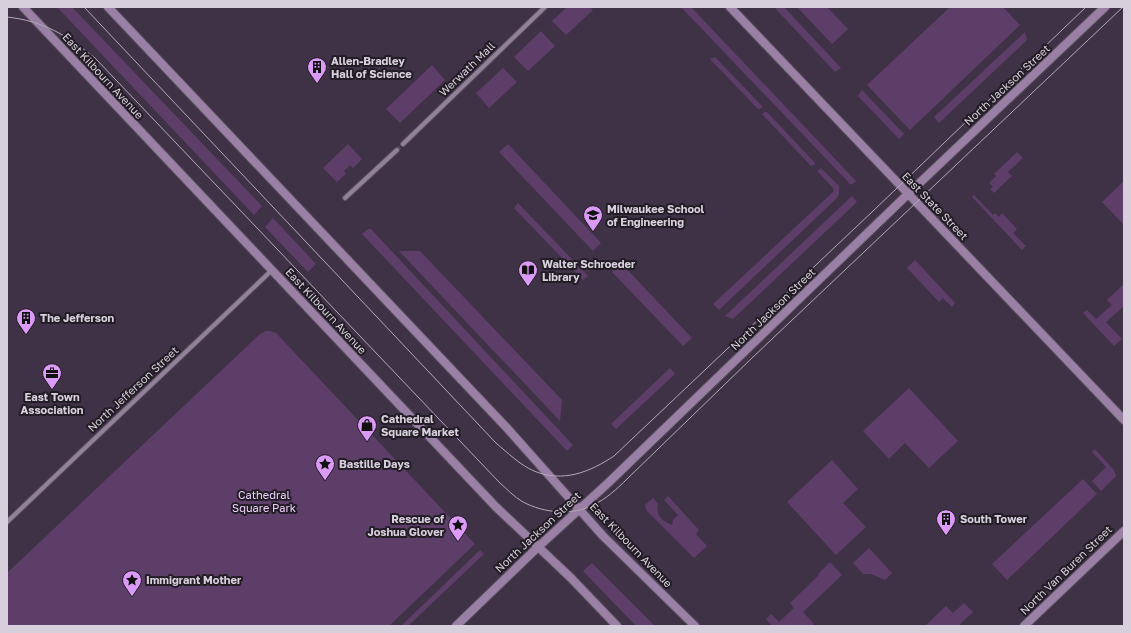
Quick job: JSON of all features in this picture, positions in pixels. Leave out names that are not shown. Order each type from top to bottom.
[{"type":"street","name":"East Kilbourn Avenue","points":[[23,7],[496,507],[571,578],[617,626]]},
{"type":"street","name":"East Kilbourn Avenue","points":[[108,7],[507,428],[580,508],[603,536],[695,626]]},
{"type":"street","name":"Werwath Mall","points":[[403,144],[545,7]]},
{"type":"street","name":"East State Street","points":[[730,7],[1124,420]]},
{"type":"street","name":"North Jackson Street","points":[[456,626],[538,547],[607,484],[908,194],[1105,7]]},
{"type":"street","points":[[345,198],[397,150]]},
{"type":"street","name":"North Jefferson Street","points":[[7,522],[272,270]]},
{"type":"street","name":"North Van Buren Street","points":[[1024,626],[1124,531]]},
{"type":"green space","points":[[57,7],[72,7],[262,206],[254,215]]},
{"type":"green space","points":[[567,7],[590,7],[593,10],[566,35],[552,21]]},
{"type":"green space","points":[[681,7],[691,7],[856,181],[851,185]]},
{"type":"green space","points":[[774,7],[784,7],[841,68],[835,72]]},
{"type":"green space","points":[[797,7],[827,7],[848,29],[832,44]]},
{"type":"green space","points":[[950,7],[1003,7],[1020,25],[910,130],[867,85]]},
{"type":"green space","points":[[541,31],[555,46],[528,71],[514,57]]},
{"type":"green space","points":[[1025,32],[1027,40],[939,123],[934,117]]},
{"type":"green space","points":[[715,57],[762,106],[762,108],[758,109],[710,59]]},
{"type":"green space","points":[[432,65],[445,80],[400,123],[386,109]]},
{"type":"green space","points":[[503,68],[517,82],[489,108],[476,93]]},
{"type":"green space","points":[[862,90],[904,134],[899,139],[858,96]]},
{"type":"green space","points":[[767,112],[815,163],[815,165],[811,166],[762,114]]},
{"type":"green space","points":[[348,144],[362,159],[353,168],[350,165],[344,171],[346,174],[337,182],[323,168]]},
{"type":"green space","points":[[508,144],[601,243],[593,251],[499,152]]},
{"type":"green space","points":[[1017,152],[1023,158],[1008,172],[1012,176],[994,193],[990,189],[993,187],[989,183],[996,176],[994,174]]},
{"type":"green space","points":[[821,168],[839,186],[839,194],[837,198],[719,310],[713,304],[833,192],[833,188],[817,171]]},
{"type":"green space","points":[[1124,181],[1124,225],[1102,202]]},
{"type":"green space","points":[[974,195],[993,215],[995,213],[999,217],[1002,213],[1017,229],[1013,233],[1026,246],[1022,250],[972,197]]},
{"type":"green space","points":[[852,196],[857,202],[733,319],[725,316]]},
{"type":"green space","points":[[518,203],[588,276],[583,280],[514,208]]},
{"type":"green space","points":[[273,218],[316,264],[308,272],[265,227]]},
{"type":"green space","points":[[368,229],[371,229],[573,445],[567,451],[362,234]]},
{"type":"green space","points":[[399,251],[420,251],[562,400],[560,421]]},
{"type":"green space","points":[[915,260],[955,303],[952,307],[943,298],[939,302],[907,268]]},
{"type":"green space","points":[[621,263],[692,338],[683,346],[612,272]]},
{"type":"green space","points":[[1124,284],[1124,306],[1106,322],[1122,339],[1114,346],[1083,313],[1087,310],[1096,319],[1112,305],[1107,300]]},
{"type":"green space","name":"Cathedral Square Park","points":[[266,331],[276,333],[475,544],[389,626],[7,626],[7,573],[260,334]]},
{"type":"green space","points":[[670,368],[675,374],[616,429],[611,424]]},
{"type":"green space","points":[[909,388],[958,441],[929,468],[905,443],[889,459],[863,431]]},
{"type":"green space","points":[[1095,449],[1114,470],[1116,476],[1101,491],[1092,481],[1106,467],[1092,452]]},
{"type":"green space","points":[[832,460],[858,489],[843,503],[866,527],[836,555],[787,502]]},
{"type":"green space","points":[[1083,479],[1097,494],[1007,580],[992,564]]},
{"type":"green space","points":[[668,496],[699,530],[696,534],[707,546],[694,558],[646,510],[645,505],[653,498],[658,504],[658,514],[662,520],[672,525],[673,520],[678,515],[664,500]]},
{"type":"green space","points":[[869,548],[892,573],[885,580],[871,574],[863,574],[853,563]]},
{"type":"green space","points":[[480,550],[484,554],[408,626],[401,626]]},
{"type":"green space","points":[[830,562],[842,575],[803,612],[813,623],[813,626],[772,626],[766,619],[771,614],[779,622],[794,608],[790,603],[819,575],[818,574]]},
{"type":"green space","points":[[592,563],[655,626],[636,626],[583,571]]},
{"type":"green space","points":[[964,603],[973,612],[958,626],[925,626],[946,606],[953,613]]},
{"type":"tunnel","points":[[397,150],[403,144]]},
{"type":"tram line","points":[[84,7],[496,443],[524,466],[534,471],[555,476],[566,476],[586,471],[614,456],[1086,7]]},
{"type":"tram line","points":[[7,17],[33,22],[55,31],[75,43],[96,59],[499,482],[517,498],[531,506],[549,511],[567,512],[585,508],[598,503],[607,497],[1123,7]]},
{"type":"place","name":"Allen-Bradley Hall of Science","points":[[317,84]]},
{"type":"place","name":"Milwaukee School of Engineering","points":[[593,232]]},
{"type":"place","name":"Walter Schroeder Library","points":[[528,287]]},
{"type":"place","name":"The Jefferson","points":[[26,335]]},
{"type":"place","name":"East Town Association","points":[[52,390]]},
{"type":"place","name":"Cathedral Square Market","points":[[367,442]]},
{"type":"place","name":"Bastille Days","points":[[325,481]]},
{"type":"place","name":"South Tower","points":[[946,536]]},
{"type":"place","name":"Rescue of Joshua Glover","points":[[458,542]]},
{"type":"place","name":"Immigrant Mother","points":[[132,597]]}]
